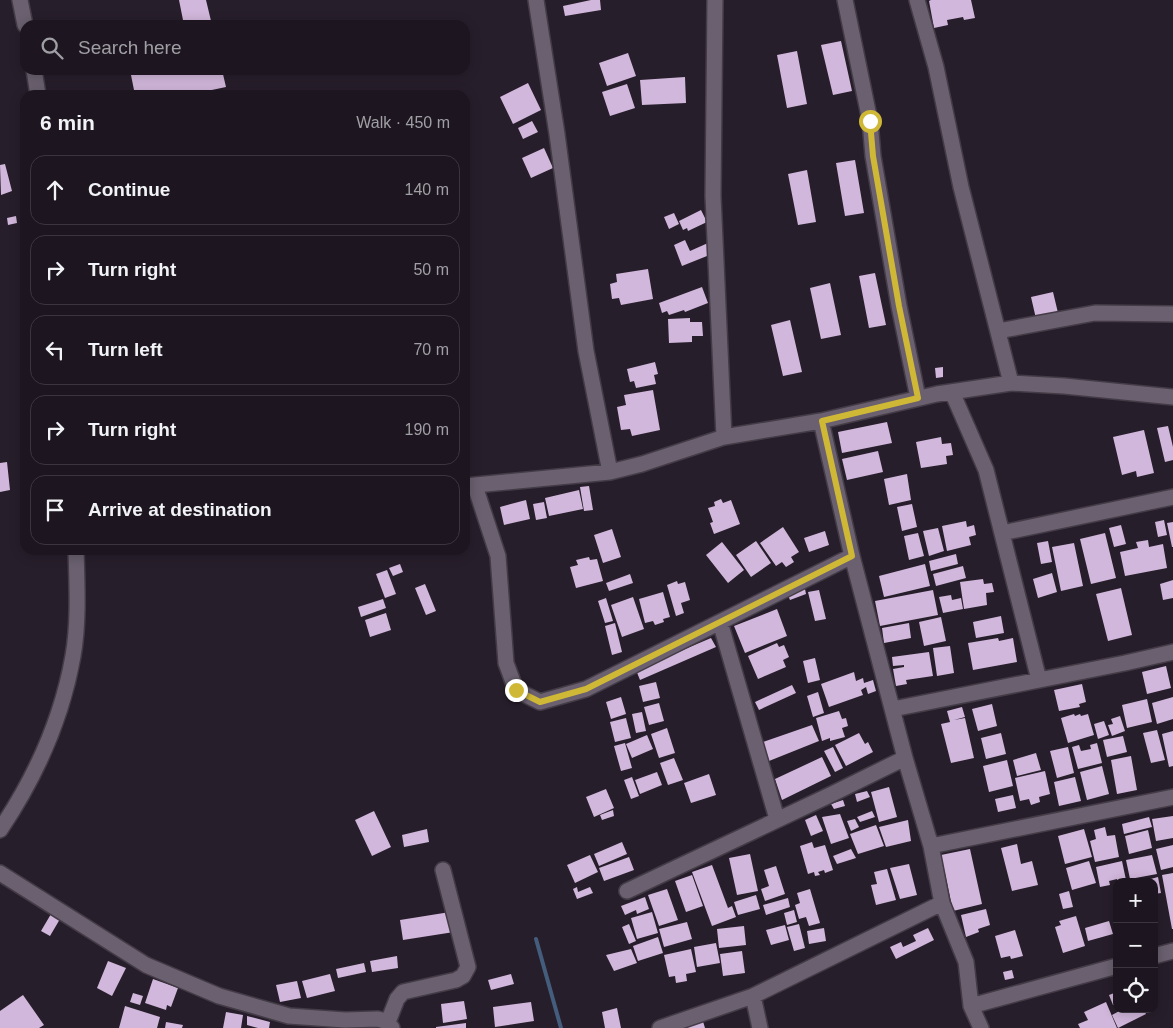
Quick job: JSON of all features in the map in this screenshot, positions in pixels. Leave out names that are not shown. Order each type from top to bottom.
[{"type":"street","points":[[20,0],[24,20]]},
{"type":"street","points":[[536,0],[557,134],[586,352],[610,472]]},
{"type":"street","points":[[714,0],[713,196],[724,437]]},
{"type":"street","points":[[845,0],[870,121],[873,156],[899,306],[918,398]]},
{"type":"street","points":[[917,0],[936,67],[961,187],[1011,384]]},
{"type":"street","points":[[35,75],[37,90]]},
{"type":"street","points":[[998,331],[1095,313],[1173,314]]},
{"type":"street","points":[[852,556],[586,689],[540,702],[516,690],[506,663],[498,556],[470,486],[610,472],[642,464],[724,437],[822,421],[918,398],[1011,384],[1064,386],[1173,397]]},
{"type":"street","points":[[952,392],[986,470],[1039,680]]},
{"type":"street","points":[[822,421],[852,556],[930,846],[942,903],[966,962],[971,1006],[981,1028]]},
{"type":"street","points":[[1002,533],[1173,497]]},
{"type":"street","points":[[0,830],[20,800],[41,757],[60,705],[73,656],[77,603],[76,555]]},
{"type":"street","points":[[720,622],[777,819]]},
{"type":"street","points":[[893,709],[1173,652]]},
{"type":"street","points":[[627,891],[777,819],[830,796],[905,758]]},
{"type":"street","points":[[930,846],[1173,797]]},
{"type":"street","points":[[0,873],[146,965],[219,996],[290,1016],[378,1020],[390,1025],[397,999],[402,992],[456,980],[463,976],[468,967],[443,870]]},
{"type":"street","points":[[660,1028],[753,996],[942,903]]},
{"type":"street","points":[[1158,955],[1173,951]]},
{"type":"street","points":[[971,1006],[1113,967]]},
{"type":"street","points":[[753,996],[760,1028]]},
{"type":"building","points":[[179,0],[206,0],[211,20],[183,20]]},
{"type":"building","points":[[600,0],[601,10],[565,16],[563,6]]},
{"type":"building","points":[[971,0],[975,18],[964,20],[963,17],[947,20],[948,25],[934,28],[929,1]]},
{"type":"building","points":[[841,41],[852,91],[833,95],[821,45]]},
{"type":"building","points":[[797,51],[807,104],[787,108],[777,55]]},
{"type":"building","points":[[628,53],[636,76],[607,86],[599,63]]},
{"type":"building","points":[[131,75],[223,75],[226,87],[212,90],[134,90]]},
{"type":"building","points":[[685,77],[686,103],[642,105],[640,80]]},
{"type":"building","points":[[528,83],[541,110],[513,124],[500,97]]},
{"type":"building","points":[[627,84],[635,108],[610,116],[602,92]]},
{"type":"building","points":[[532,121],[538,132],[523,139],[518,128]]},
{"type":"building","points":[[544,148],[553,168],[531,178],[522,158]]},
{"type":"building","points":[[855,160],[864,213],[845,216],[836,163]]},
{"type":"building","points":[[5,164],[12,191],[1,195],[0,165]]},
{"type":"building","points":[[807,170],[816,222],[798,225],[788,174]]},
{"type":"building","points":[[701,210],[707,222],[688,231],[687,228],[683,230],[679,221]]},
{"type":"building","points":[[674,213],[679,224],[669,229],[664,217]]},
{"type":"building","points":[[16,216],[17,223],[8,225],[7,218]]},
{"type":"building","points":[[685,240],[690,251],[708,243],[712,254],[682,266],[674,245]]},
{"type":"building","points":[[648,269],[653,299],[621,305],[619,298],[612,299],[610,284],[617,282],[616,274]]},
{"type":"building","points":[[875,273],[886,325],[869,328],[859,276]]},
{"type":"building","points":[[830,283],[841,335],[821,339],[810,288]]},
{"type":"building","points":[[702,287],[708,303],[685,312],[684,310],[669,315],[667,311],[662,313],[659,303]]},
{"type":"building","points":[[1053,292],[1059,317],[1037,323],[1031,297]]},
{"type":"building","points":[[690,318],[690,322],[702,322],[703,336],[692,336],[692,342],[669,343],[668,319]]},
{"type":"building","points":[[790,320],[802,372],[783,376],[771,325]]},
{"type":"building","points":[[655,362],[658,374],[654,375],[656,384],[636,388],[634,381],[630,382],[627,369]]},
{"type":"building","points":[[943,367],[943,377],[936,378],[935,368]]},
{"type":"building","points":[[653,390],[660,430],[632,436],[630,429],[621,430],[617,407],[626,405],[624,395]]},
{"type":"building","points":[[887,422],[892,443],[842,453],[838,432]]},
{"type":"building","points":[[1168,426],[1173,447],[1173,460],[1165,462],[1157,428]]},
{"type":"building","points":[[1144,430],[1154,473],[1137,477],[1136,471],[1122,475],[1113,437]]},
{"type":"building","points":[[941,437],[942,444],[951,443],[953,455],[946,456],[947,464],[921,468],[916,442]]},
{"type":"building","points":[[878,451],[883,472],[847,480],[842,459]]},
{"type":"building","points":[[7,462],[10,490],[0,492],[0,463]]},
{"type":"building","points":[[907,474],[911,500],[889,505],[884,479]]},
{"type":"building","points":[[589,486],[593,510],[584,511],[580,487]]},
{"type":"building","points":[[579,490],[583,509],[549,516],[545,498]]},
{"type":"building","points":[[721,499],[723,503],[731,500],[740,524],[714,534],[710,523],[713,522],[708,508],[715,506],[714,502]]},
{"type":"building","points":[[526,500],[530,519],[504,525],[500,507]]},
{"type":"building","points":[[544,502],[547,518],[536,520],[533,504]]},
{"type":"building","points":[[912,504],[917,527],[902,531],[897,507]]},
{"type":"building","points":[[1164,520],[1167,535],[1158,537],[1155,522]]},
{"type":"building","points":[[966,521],[967,527],[974,525],[976,535],[969,537],[971,545],[947,551],[942,526]]},
{"type":"building","points":[[1173,522],[1173,547],[1172,547],[1167,523]]},
{"type":"building","points":[[1121,525],[1126,544],[1114,547],[1109,528]]},
{"type":"building","points":[[783,527],[799,552],[791,557],[794,562],[786,567],[782,562],[776,566],[760,543]]},
{"type":"building","points":[[938,528],[944,551],[929,556],[923,531]]},
{"type":"building","points":[[612,529],[621,557],[603,563],[594,535]]},
{"type":"building","points":[[825,531],[829,545],[809,552],[804,538]]},
{"type":"building","points":[[918,533],[924,556],[909,560],[904,536]]},
{"type":"building","points":[[1105,533],[1116,578],[1091,584],[1080,539]]},
{"type":"building","points":[[1148,540],[1149,547],[1163,544],[1167,568],[1125,576],[1120,552],[1138,548],[1136,542]]},
{"type":"building","points":[[756,541],[771,563],[751,577],[736,555]]},
{"type":"building","points":[[1048,541],[1052,562],[1041,564],[1037,543]]},
{"type":"building","points":[[722,542],[744,570],[728,583],[706,555]]},
{"type":"building","points":[[1074,543],[1083,586],[1061,591],[1052,547]]},
{"type":"building","points":[[956,554],[958,564],[931,571],[929,561]]},
{"type":"building","points":[[589,557],[590,560],[597,559],[603,581],[576,588],[570,567],[578,565],[576,560]]},
{"type":"building","points":[[400,564],[403,572],[393,576],[389,568]]},
{"type":"building","points":[[925,564],[930,586],[884,597],[879,576]]},
{"type":"building","points":[[963,566],[966,578],[936,586],[933,574]]},
{"type":"building","points":[[387,570],[396,594],[385,598],[376,574]]},
{"type":"building","points":[[1052,573],[1057,592],[1038,598],[1033,579]]},
{"type":"building","points":[[630,574],[633,583],[609,591],[606,583]]},
{"type":"building","points":[[983,579],[984,584],[992,583],[994,592],[986,593],[987,605],[964,609],[960,582]]},
{"type":"building","points":[[1173,580],[1173,598],[1163,600],[1160,584]]},
{"type":"building","points":[[677,581],[678,584],[685,582],[690,600],[681,603],[684,613],[676,616],[667,585]]},
{"type":"building","points":[[425,584],[436,611],[426,615],[415,588]]},
{"type":"building","points":[[1121,588],[1132,635],[1108,641],[1096,594]]},
{"type":"building","points":[[805,589],[806,594],[790,600],[788,595]]},
{"type":"building","points":[[819,590],[826,619],[815,621],[808,592]]},
{"type":"building","points":[[933,590],[938,615],[880,626],[875,601]]},
{"type":"building","points":[[663,592],[670,617],[663,619],[664,622],[655,625],[653,621],[645,623],[639,599]]},
{"type":"building","points":[[951,595],[952,600],[961,598],[963,609],[943,613],[939,597]]},
{"type":"building","points":[[633,597],[644,629],[622,637],[611,605]]},
{"type":"building","points":[[606,598],[613,621],[605,623],[598,601]]},
{"type":"building","points":[[383,599],[386,608],[361,617],[358,607]]},
{"type":"building","points":[[777,609],[787,636],[745,653],[734,626]]},
{"type":"building","points":[[386,613],[391,630],[370,637],[365,620]]},
{"type":"building","points":[[1001,616],[1004,633],[976,638],[973,622]]},
{"type":"building","points":[[941,617],[946,641],[924,646],[919,622]]},
{"type":"building","points":[[615,623],[622,652],[612,655],[605,626]]},
{"type":"building","points":[[909,623],[911,638],[884,643],[882,628]]},
{"type":"building","points":[[711,638],[716,647],[640,680],[636,670]]},
{"type":"building","points":[[998,638],[999,641],[1013,638],[1017,662],[973,670],[968,643]]},
{"type":"building","points":[[777,643],[779,647],[784,645],[789,657],[783,660],[786,667],[758,679],[748,656]]},
{"type":"building","points":[[950,646],[954,673],[937,676],[933,648]]},
{"type":"building","points":[[929,652],[933,676],[906,680],[907,684],[896,686],[893,669],[904,667],[904,665],[893,666],[892,657]]},
{"type":"building","points":[[815,658],[820,680],[808,683],[803,661]]},
{"type":"building","points":[[1166,666],[1171,688],[1147,694],[1142,672]]},
{"type":"building","points":[[854,672],[856,681],[863,678],[864,683],[873,680],[876,691],[868,694],[866,687],[861,690],[863,695],[829,707],[821,684]]},
{"type":"building","points":[[656,682],[660,698],[643,702],[639,686]]},
{"type":"building","points":[[1082,684],[1086,702],[1079,704],[1080,707],[1059,711],[1054,690]]},
{"type":"building","points":[[792,685],[796,693],[759,710],[755,702]]},
{"type":"building","points":[[818,692],[824,713],[813,717],[807,696]]},
{"type":"building","points":[[621,697],[626,714],[611,719],[606,702]]},
{"type":"building","points":[[1173,697],[1173,719],[1157,724],[1152,703]]},
{"type":"building","points":[[1147,699],[1152,722],[1127,728],[1122,705]]},
{"type":"building","points":[[659,703],[664,721],[649,725],[644,707]]},
{"type":"building","points":[[992,704],[997,726],[978,731],[972,709]]},
{"type":"building","points":[[962,707],[965,717],[954,720],[965,718],[974,758],[951,763],[941,724],[950,722],[947,711]]},
{"type":"building","points":[[839,711],[842,719],[846,718],[848,726],[842,728],[845,737],[830,741],[830,738],[822,741],[816,718]]},
{"type":"building","points":[[642,712],[646,731],[636,733],[632,714]]},
{"type":"building","points":[[1074,714],[1075,716],[1080,714],[1081,716],[1088,714],[1094,735],[1068,743],[1061,718]]},
{"type":"building","points":[[1120,716],[1125,731],[1112,736],[1108,725],[1113,724],[1111,719]]},
{"type":"building","points":[[626,718],[631,738],[615,742],[610,722]]},
{"type":"building","points":[[1104,721],[1109,735],[1098,739],[1094,724]]},
{"type":"building","points":[[812,725],[819,741],[769,761],[763,742]]},
{"type":"building","points":[[667,728],[675,753],[659,758],[651,734]]},
{"type":"building","points":[[1157,730],[1165,760],[1151,763],[1143,733]]},
{"type":"building","points":[[1173,731],[1173,766],[1169,767],[1162,734]]},
{"type":"building","points":[[859,733],[865,744],[868,742],[873,752],[846,766],[835,745]]},
{"type":"building","points":[[1001,733],[1006,754],[986,759],[981,738]]},
{"type":"building","points":[[647,735],[653,749],[632,758],[626,744]]},
{"type":"building","points":[[1123,736],[1127,752],[1107,757],[1103,740]]},
{"type":"building","points":[[625,743],[632,768],[621,771],[614,746]]},
{"type":"building","points":[[1097,743],[1102,763],[1078,769],[1072,747],[1079,745],[1081,751],[1091,749],[1090,745]]},
{"type":"building","points":[[833,747],[843,768],[835,772],[824,751]]},
{"type":"building","points":[[1068,747],[1074,773],[1057,778],[1050,751]]},
{"type":"building","points":[[1036,753],[1041,770],[1017,776],[1013,760]]},
{"type":"building","points":[[1131,756],[1137,790],[1117,794],[1111,760]]},
{"type":"building","points":[[822,757],[831,776],[782,800],[775,779]]},
{"type":"building","points":[[674,758],[683,780],[668,785],[660,763]]},
{"type":"building","points":[[1007,760],[1013,786],[989,792],[983,766]]},
{"type":"building","points":[[1102,766],[1109,794],[1087,800],[1080,772]]},
{"type":"building","points":[[1045,771],[1050,794],[1039,797],[1040,802],[1031,805],[1029,799],[1020,801],[1015,778]]},
{"type":"building","points":[[657,772],[662,785],[640,794],[635,780]]},
{"type":"building","points":[[709,774],[716,795],[691,803],[684,783]]},
{"type":"building","points":[[632,777],[639,796],[631,799],[624,780]]},
{"type":"building","points":[[1075,777],[1081,801],[1059,806],[1054,782]]},
{"type":"building","points":[[889,787],[897,817],[879,822],[871,792]]},
{"type":"building","points":[[606,789],[614,808],[594,817],[586,797]]},
{"type":"building","points":[[867,791],[870,797],[857,802],[855,794]]},
{"type":"building","points":[[1013,795],[1016,808],[998,812],[995,799]]},
{"type":"building","points":[[843,800],[845,806],[834,809],[831,804]]},
{"type":"building","points":[[613,810],[614,816],[602,820],[600,815]]},
{"type":"building","points":[[374,811],[391,847],[372,856],[355,820]]},
{"type":"building","points":[[872,811],[875,817],[860,822],[857,817]]},
{"type":"building","points":[[840,814],[849,838],[831,844],[822,817]]},
{"type":"building","points":[[816,815],[823,831],[811,836],[805,820]]},
{"type":"building","points":[[1173,816],[1173,838],[1156,841],[1152,819]]},
{"type":"building","points":[[1149,817],[1152,827],[1124,834],[1122,824]]},
{"type":"building","points":[[855,819],[859,827],[851,831],[847,821]]},
{"type":"building","points":[[908,820],[911,841],[886,847],[879,827]]},
{"type":"building","points":[[876,825],[884,846],[858,854],[850,834]]},
{"type":"building","points":[[1105,827],[1107,836],[1115,835],[1119,857],[1095,862],[1090,841],[1096,839],[1094,830]]},
{"type":"building","points":[[427,829],[429,842],[404,847],[402,835]]},
{"type":"building","points":[[1084,829],[1092,857],[1065,864],[1058,836]]},
{"type":"building","points":[[1148,830],[1152,848],[1129,854],[1125,836]]},
{"type":"building","points":[[622,842],[627,854],[599,866],[594,854]]},
{"type":"building","points":[[812,842],[814,848],[825,845],[833,870],[825,873],[824,870],[818,872],[820,875],[815,876],[814,872],[808,874],[800,846]]},
{"type":"building","points":[[1017,844],[1021,864],[1032,861],[1038,885],[1012,891],[1001,848]]},
{"type":"building","points":[[1173,845],[1173,867],[1161,870],[1156,849]]},
{"type":"building","points":[[851,849],[856,858],[837,864],[833,856]]},
{"type":"building","points":[[970,849],[982,904],[953,911],[941,855]]},
{"type":"building","points":[[750,854],[758,891],[737,895],[729,858]]},
{"type":"building","points":[[590,855],[598,872],[575,883],[567,865]]},
{"type":"building","points":[[1152,855],[1157,874],[1130,878],[1126,860]]},
{"type":"building","points":[[629,857],[634,870],[604,881],[599,868]]},
{"type":"building","points":[[1089,861],[1096,883],[1072,890],[1066,868]]},
{"type":"building","points":[[1122,861],[1126,878],[1113,878],[1113,880],[1109,881],[1110,885],[1100,887],[1096,867]]},
{"type":"building","points":[[909,864],[917,895],[900,899],[890,868]]},
{"type":"building","points":[[712,865],[728,908],[732,906],[736,917],[712,926],[692,872]]},
{"type":"building","points":[[776,866],[785,894],[765,901],[761,889],[769,886],[764,870]]},
{"type":"building","points":[[887,869],[896,900],[876,905],[871,885],[877,884],[874,872]]},
{"type":"building","points":[[1173,873],[1173,929],[1172,929],[1162,875]]},
{"type":"building","points":[[692,875],[703,906],[686,912],[675,881]]},
{"type":"building","points":[[1158,877],[1161,893],[1158,893],[1158,878],[1154,878]]},
{"type":"building","points":[[577,887],[578,892],[590,887],[593,893],[577,899],[573,889]]},
{"type":"building","points":[[667,889],[678,920],[659,926],[648,895]]},
{"type":"building","points":[[810,889],[820,923],[809,926],[806,917],[799,919],[795,905],[800,903],[797,893]]},
{"type":"building","points":[[1069,891],[1073,907],[1063,909],[1059,894]]},
{"type":"building","points":[[756,895],[760,909],[738,915],[734,902]]},
{"type":"building","points":[[645,897],[649,909],[637,914],[636,910],[625,915],[621,906]]},
{"type":"building","points":[[788,898],[790,907],[766,915],[763,905]]},
{"type":"building","points":[[986,909],[990,925],[978,929],[979,932],[966,937],[961,915]]},
{"type":"building","points":[[794,910],[797,922],[787,925],[784,913]]},
{"type":"building","points":[[450,912],[454,932],[403,940],[400,920]]},
{"type":"building","points":[[652,912],[658,933],[637,939],[631,918]]},
{"type":"building","points":[[51,914],[60,919],[50,936],[41,931]]},
{"type":"building","points":[[1076,916],[1085,946],[1063,953],[1055,927],[1061,925],[1059,921]]},
{"type":"building","points":[[1109,921],[1113,934],[1088,941],[1085,928]]},
{"type":"building","points":[[687,922],[692,939],[664,947],[659,929]]},
{"type":"building","points":[[629,924],[636,941],[629,944],[622,927]]},
{"type":"building","points":[[799,924],[805,948],[794,951],[787,927]]},
{"type":"building","points":[[785,925],[789,940],[771,945],[766,930]]},
{"type":"building","points":[[744,926],[746,945],[719,948],[717,929]]},
{"type":"building","points":[[824,928],[826,941],[809,944],[807,931]]},
{"type":"building","points":[[928,928],[934,940],[896,959],[890,947],[901,942],[903,947],[916,941],[913,935]]},
{"type":"building","points":[[1015,930],[1023,956],[1011,959],[1010,956],[1001,958],[995,936]]},
{"type":"building","points":[[658,937],[663,953],[638,961],[633,946]]},
{"type":"building","points":[[716,943],[720,963],[697,967],[694,947]]},
{"type":"building","points":[[631,949],[637,963],[614,971],[606,955]]},
{"type":"building","points":[[691,949],[696,972],[686,974],[687,981],[676,983],[675,976],[669,977],[664,955]]},
{"type":"building","points":[[742,951],[745,973],[723,976],[720,954]]},
{"type":"building","points":[[397,956],[398,968],[372,972],[370,961]]},
{"type":"building","points":[[108,961],[126,968],[112,996],[97,988]]},
{"type":"building","points":[[364,963],[366,972],[338,978],[336,969]]},
{"type":"building","points":[[1012,970],[1014,978],[1005,980],[1003,972]]},
{"type":"building","points":[[330,974],[335,991],[307,998],[302,981]]},
{"type":"building","points":[[511,974],[514,984],[491,990],[488,980]]},
{"type":"building","points":[[153,979],[178,988],[171,1007],[167,1005],[166,1010],[145,1003]]},
{"type":"building","points":[[297,981],[301,998],[280,1002],[276,985]]},
{"type":"building","points":[[133,993],[143,996],[140,1005],[130,1002]]},
{"type":"building","points":[[1113,994],[1113,1005],[1109,995]]},
{"type":"building","points":[[23,995],[44,1025],[39,1028],[0,1028],[0,1011]]},
{"type":"building","points":[[464,1001],[467,1019],[443,1023],[441,1004]]},
{"type":"building","points":[[531,1002],[534,1021],[495,1027],[493,1007]]},
{"type":"building","points":[[1106,1002],[1117,1028],[1080,1028],[1078,1024],[1088,1020],[1084,1012]]},
{"type":"building","points":[[125,1006],[160,1017],[157,1028],[119,1028]]},
{"type":"building","points":[[617,1008],[621,1028],[605,1028],[602,1012]]},
{"type":"building","points":[[226,1012],[243,1015],[241,1028],[223,1028]]},
{"type":"building","points":[[1116,1013],[1146,1014],[1118,1028],[1112,1015]]},
{"type":"building","points":[[247,1016],[270,1022],[269,1028],[247,1025]]},
{"type":"building","points":[[702,1018],[705,1028],[685,1028],[684,1025]]},
{"type":"building","points":[[166,1022],[183,1025],[182,1028],[165,1028]]},
{"type":"building","points":[[466,1023],[466,1028],[436,1028],[436,1027]]},
{"type":"waterway","points":[[536,939],[561,1028]]},
{"type":"route","points":[[516,690],[540,702],[586,689],[852,556],[822,421],[918,398],[899,306],[873,156],[870,121]]}]
